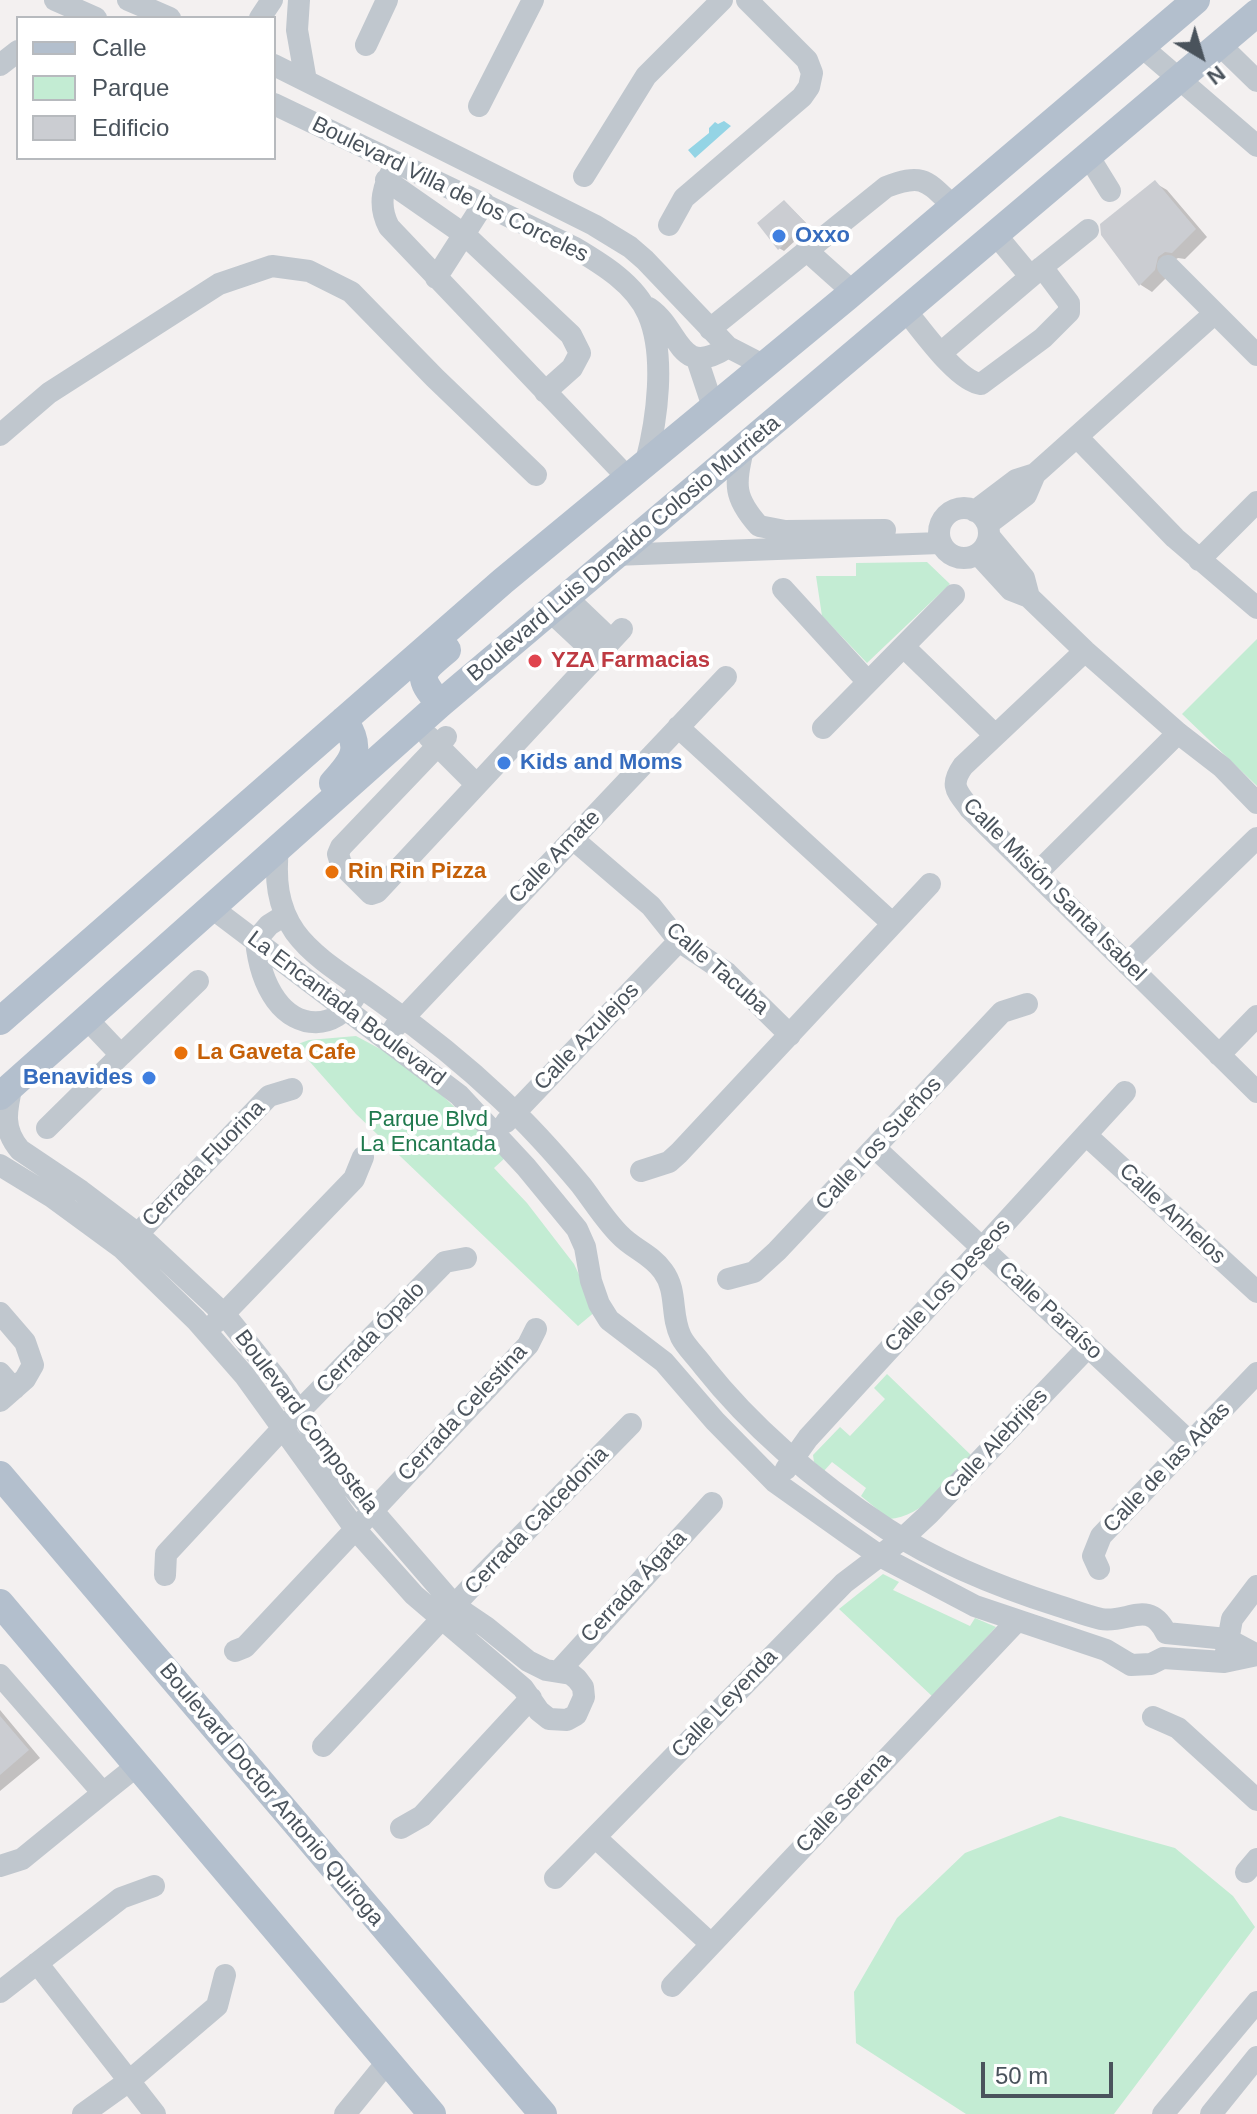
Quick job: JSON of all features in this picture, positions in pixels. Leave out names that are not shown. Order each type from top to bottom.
[{"type":"main road","points":[[0,1021],[570,524],[853,292],[1196,0]]},
{"type":"main road","name":"Boulevard Luis Donaldo Colosio Murrieta","points":[[6,1091],[427,715],[1257,13]]},
{"type":"main road","points":[[427,715],[423,685],[426,670],[515,592],[544,561],[570,524]]},
{"type":"main road","points":[[301,828],[302,818],[308,809],[355,754],[355,742],[344,720]]},
{"type":"main road","name":"Boulevard Doctor Antonio Quiroga","points":[[0,1475],[543,2114]]},
{"type":"main road","points":[[0,1603],[432,2114]]},
{"type":"street","points":[[128,0],[165,16]]},
{"type":"street","points":[[299,0],[297,30],[306,81]]},
{"type":"street","points":[[366,45],[387,0]]},
{"type":"street","points":[[479,106],[533,0]]},
{"type":"street","points":[[584,176],[646,76],[722,0]]},
{"type":"street","points":[[669,225],[684,198],[783,116],[809,87],[812,73],[807,60],[747,0]]},
{"type":"street","points":[[64,9],[89,16]]},
{"type":"street","points":[[1220,45],[1257,81]]},
{"type":"street","points":[[1142,47],[1257,146]]},
{"type":"street","points":[[0,65],[16,53]]},
{"type":"street","name":"Boulevard Villa de los Corceles","points":[[276,66],[594,225],[630,247],[671,285],[728,347],[763,365]]},
{"type":"street","points":[[317,125],[334,96]]},
{"type":"street","name":"Boulevard Villa de los Corceles","points":[[276,105],[317,125],[391,172],[484,203],[575,248],[612,272],[628,287],[644,308],[654,335],[657,368],[654,433],[636,470]]},
{"type":"street","points":[[1089,157],[1110,191]]},
{"type":"street","points":[[545,392],[572,368],[580,353],[571,335],[465,235],[391,172],[381,203],[389,227],[545,392],[636,470]]},
{"type":"street","points":[[710,329],[886,187],[909,178],[925,182],[953,206]]},
{"type":"street","points":[[436,278],[484,203]]},
{"type":"street","points":[[942,352],[1088,230]]},
{"type":"street","points":[[906,311],[973,383],[981,384],[1043,338],[1065,318],[1069,303],[996,235]]},
{"type":"street","points":[[612,272],[630,247]]},
{"type":"street","points":[[806,250],[853,292]]},
{"type":"street","points":[[0,435],[49,393],[219,284],[272,266],[309,271],[351,292],[536,475]]},
{"type":"street","points":[[1168,266],[1257,355]]},
{"type":"street","points":[[644,308],[652,310],[676,343],[697,359],[713,407]]},
{"type":"street","points":[[1215,313],[1035,474],[1016,480],[982,531],[965,559],[944,550],[939,536],[945,517],[966,508],[982,531],[1024,578],[1029,597],[1178,733],[1222,767],[1257,803]]},
{"type":"street","points":[[697,359],[713,357],[728,347]]},
{"type":"street","points":[[1077,437],[1199,560],[1257,608]]},
{"type":"street","points":[[743,449],[736,481],[749,515],[759,526],[785,531],[939,536]]},
{"type":"street","points":[[1199,560],[1257,502]]},
{"type":"street","points":[[614,555],[939,536]]},
{"type":"street","points":[[783,589],[868,682]]},
{"type":"street","points":[[823,728],[954,595]]},
{"type":"street","points":[[442,741],[341,847],[338,854],[341,864],[369,892],[377,892],[610,642],[558,604]]},
{"type":"street","points":[[904,647],[995,735]]},
{"type":"street","name":"Calle Misión Santa Isabel","points":[[1085,651],[963,766],[955,778],[955,786],[970,809],[1257,1092]]},
{"type":"street","name":"Calle Amate","points":[[385,1038],[726,677]]},
{"type":"street","points":[[427,715],[442,741],[480,779]]},
{"type":"street","points":[[678,727],[892,923]]},
{"type":"street","points":[[1036,874],[1178,733]]},
{"type":"street","points":[[1127,964],[1257,838]]},
{"type":"street","name":"Calle Tacuba","points":[[573,839],[651,906],[679,941],[727,973],[790,1035]]},
{"type":"street","name":"La Encantada Boulevard","points":[[212,908],[459,1095],[496,1133],[577,1229],[585,1247],[599,1304],[609,1320],[664,1362],[715,1421],[775,1482],[880,1556],[975,1606],[1106,1650],[1131,1665],[1151,1664],[1163,1658],[1224,1662],[1257,1655],[1227,1639],[1166,1633],[1158,1621],[1148,1615],[1133,1614],[1113,1620],[1022,1594],[902,1539],[829,1488],[793,1458],[719,1386],[681,1336],[675,1299],[663,1270],[650,1255],[623,1239],[580,1184],[515,1112],[464,1065],[307,946],[285,915],[277,882],[278,848]]},
{"type":"street","points":[[641,1171],[669,1162],[679,1153],[930,884]]},
{"type":"street","points":[[285,915],[269,925],[256,940],[264,980],[278,1003],[300,1019],[324,1023],[334,1020],[345,1009],[356,993],[357,984]]},
{"type":"street","name":"Calle Azulejos","points":[[496,1133],[679,941]]},
{"type":"street","points":[[47,1128],[198,981]]},
{"type":"street","name":"Calle Los Sueños","points":[[728,1279],[754,1272],[771,1257],[1002,1012],[1027,1004]]},
{"type":"street","points":[[1219,1055],[1257,1016]]},
{"type":"street","points":[[87,1019],[121,1055]]},
{"type":"street","name":"Cerrada Fluorina","points":[[130,1242],[269,1096],[292,1089]]},
{"type":"street","name":"Boulevard Compostela","points":[[6,1091],[7,1131],[20,1150],[58,1189],[130,1242],[225,1315],[279,1382],[339,1472],[449,1613],[523,1688],[539,1711],[549,1719],[567,1720],[576,1715],[584,1697],[583,1687],[571,1674],[546,1670],[528,1661],[486,1627],[449,1613],[414,1595],[356,1530],[245,1376],[130,1242]]},
{"type":"street","name":"Calle Los Deseos","points":[[775,1482],[808,1438],[1125,1092]]},
{"type":"street","name":"Calle Anhelos","points":[[1086,1135],[1257,1292]]},
{"type":"street","name":"Calle Paraíso","points":[[875,1148],[1190,1442]]},
{"type":"street","points":[[205,1331],[225,1315],[354,1179],[363,1157]]},
{"type":"street","name":"Boulevard Compostela","points":[[0,1165],[58,1189]]},
{"type":"street","points":[[589,1265],[596,1250],[609,1241],[623,1239]]},
{"type":"street","name":"Cerrada Ópalo","points":[[165,1575],[166,1554],[282,1429],[445,1262],[466,1258]]},
{"type":"street","points":[[0,1313],[25,1342],[31,1355],[31,1371],[5,1387]]},
{"type":"street","points":[[640,1343],[661,1337],[676,1319]]},
{"type":"street","name":"Cerrada Celestina","points":[[235,1651],[245,1647],[356,1530],[528,1345],[536,1329]]},
{"type":"street","name":"Calle Alebrijes","points":[[902,1539],[1088,1347]]},
{"type":"street","name":"Calle de las Adas","points":[[1099,1569],[1093,1556],[1101,1536],[1257,1373]]},
{"type":"street","name":"Cerrada Calcedonia","points":[[323,1746],[631,1424]]},
{"type":"street","name":"Cerrada Ágata","points":[[558,1672],[712,1503]]},
{"type":"street","name":"Calle Leyenda","points":[[555,1878],[844,1583],[902,1539]]},
{"type":"street","points":[[1224,1662],[1232,1619],[1257,1586]]},
{"type":"street","points":[[1051,1633],[1059,1606]]},
{"type":"street","name":"Calle Serena","points":[[672,1986],[1017,1621]]},
{"type":"street","points":[[1163,1658],[1168,1648],[1166,1633]]},
{"type":"street","points":[[0,1675],[103,1793]]},
{"type":"street","points":[[401,1828],[422,1816],[531,1698]]},
{"type":"street","points":[[1153,1717],[1178,1728],[1257,1800]]},
{"type":"street","points":[[0,1866],[22,1859],[138,1765]]},
{"type":"street","points":[[596,1838],[711,1944]]},
{"type":"street","points":[[0,1992],[121,1898],[154,1886]]},
{"type":"street","points":[[37,1963],[155,2114]]},
{"type":"street","points":[[83,2114],[129,2081],[217,2006],[225,1975]]},
{"type":"street","points":[[1163,2114],[1257,2002]]},
{"type":"street","points":[[1211,2114],[1251,2065],[1218,2049]]},
{"type":"street","points":[[345,2114],[388,2061]]},
{"type":"green space","points":[[927,562],[950,584],[867,663],[822,616],[816,576],[856,576],[856,563]]},
{"type":"green space","points":[[1257,639],[1257,786],[1182,714]]},
{"type":"green space","name":"Parque Blvd La Encantada","points":[[356,1036],[412,1066],[506,1157],[494,1168],[527,1203],[574,1264],[596,1311],[578,1326],[356,1114],[295,1045],[309,1040]]},
{"type":"green space","points":[[887,1374],[973,1457],[925,1505],[901,1517],[889,1519],[861,1496],[866,1488],[832,1462],[824,1471],[814,1462],[813,1455],[840,1427],[850,1436],[885,1399],[874,1388]]},
{"type":"green space","points":[[883,1574],[899,1582],[893,1590],[970,1626],[975,1618],[996,1627],[933,1697],[839,1609]]},
{"type":"green space","points":[[1060,1816],[1175,1848],[1233,1896],[1255,1927],[1114,2114],[966,2114],[856,2043],[854,1992],[897,1918],[965,1853]]},
{"type":"water","points":[[724,121],[731,126],[695,158],[688,150],[709,133],[715,122]]},
{"type":"building","points":[[1155,180],[1196,229],[1172,253],[1165,252],[1158,257],[1155,270],[1139,286],[1101,235],[1100,224]]},
{"type":"building","name":"Oxxo","points":[[784,200],[806,223],[778,250],[757,223]]},
{"type":"building","points":[[0,1716],[29,1750],[0,1775]]},
{"type":"place","name":"Oxxo","points":[[779,236]]},
{"type":"place","name":"YZA Farmacias","points":[[535,661]]},
{"type":"place","name":"Kids and Moms","points":[[504,763]]},
{"type":"place","name":"Rin Rin Pizza","points":[[332,872]]},
{"type":"place","name":"La Gaveta Cafe","points":[[181,1053]]},
{"type":"place","name":"Benavides","points":[[149,1078]]}]
